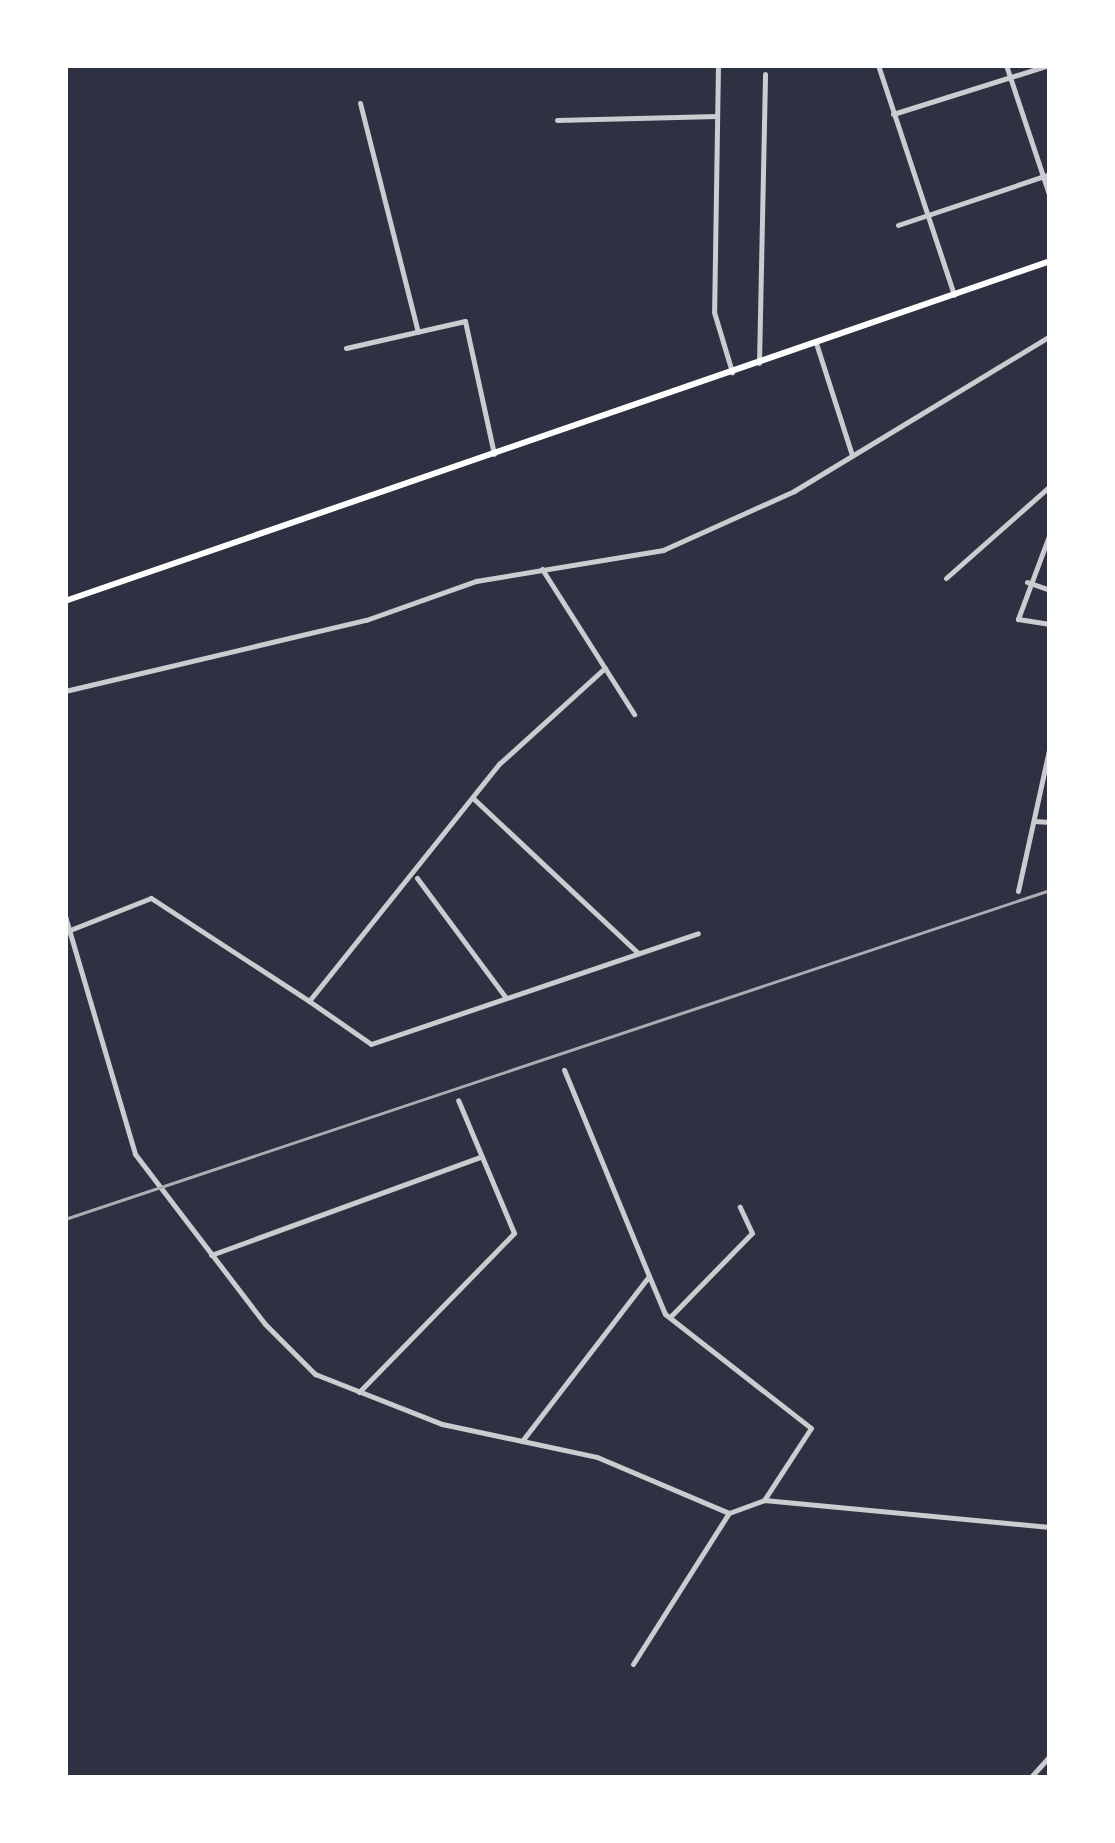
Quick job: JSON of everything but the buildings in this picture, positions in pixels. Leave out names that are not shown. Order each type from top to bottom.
[{"type":"main road","points":[[65,601],[1050,262]]},
{"type":"street","points":[[718,65],[714,312],[732,372]]},
{"type":"street","points":[[878,65],[954,296]]},
{"type":"street","points":[[1006,65],[1046,175],[1050,197]]},
{"type":"street","points":[[893,114],[1049,65]]},
{"type":"street","points":[[759,363],[765,74]]},
{"type":"street","points":[[360,104],[418,332]]},
{"type":"street","points":[[557,120],[718,116]]},
{"type":"street","points":[[898,224],[1046,175]]},
{"type":"street","points":[[346,348],[465,321],[494,454]]},
{"type":"street","points":[[65,691],[542,569],[663,550],[852,456],[1050,336]]},
{"type":"street","points":[[816,343],[852,456]]},
{"type":"street","points":[[946,578],[1050,486]]},
{"type":"street","points":[[1050,534],[1028,582],[1018,619],[1050,624]]},
{"type":"street","points":[[542,569],[634,714]]},
{"type":"street","points":[[1028,582],[1050,590]]},
{"type":"street","points":[[309,1001],[416,878],[499,764],[606,668]]},
{"type":"street","points":[[1018,891],[1050,745]]},
{"type":"street","points":[[474,799],[638,953]]},
{"type":"street","points":[[1034,821],[1050,822]]},
{"type":"street","points":[[416,878],[506,998]]},
{"type":"street","points":[[70,930],[151,898],[371,1044],[698,933]]},
{"type":"street","points":[[65,916],[126,1137],[211,1255],[288,1351],[359,1392],[522,1441],[597,1457],[729,1513]]},
{"type":"street","points":[[564,1070],[649,1276],[670,1317],[811,1428],[764,1500]]},
{"type":"street","points":[[359,1392],[514,1233],[458,1100]]},
{"type":"street","points":[[211,1255],[482,1156]]},
{"type":"street","points":[[670,1317],[752,1233],[740,1207]]},
{"type":"street","points":[[522,1441],[649,1276]]},
{"type":"street","points":[[633,1664],[729,1513],[764,1500],[1050,1527]]},
{"type":"street","points":[[1030,1778],[1050,1756]]},
{"type":"street","points":[[1042,1765],[1050,1770]]},
{"type":"railway","points":[[65,1219],[1050,890]]}]
